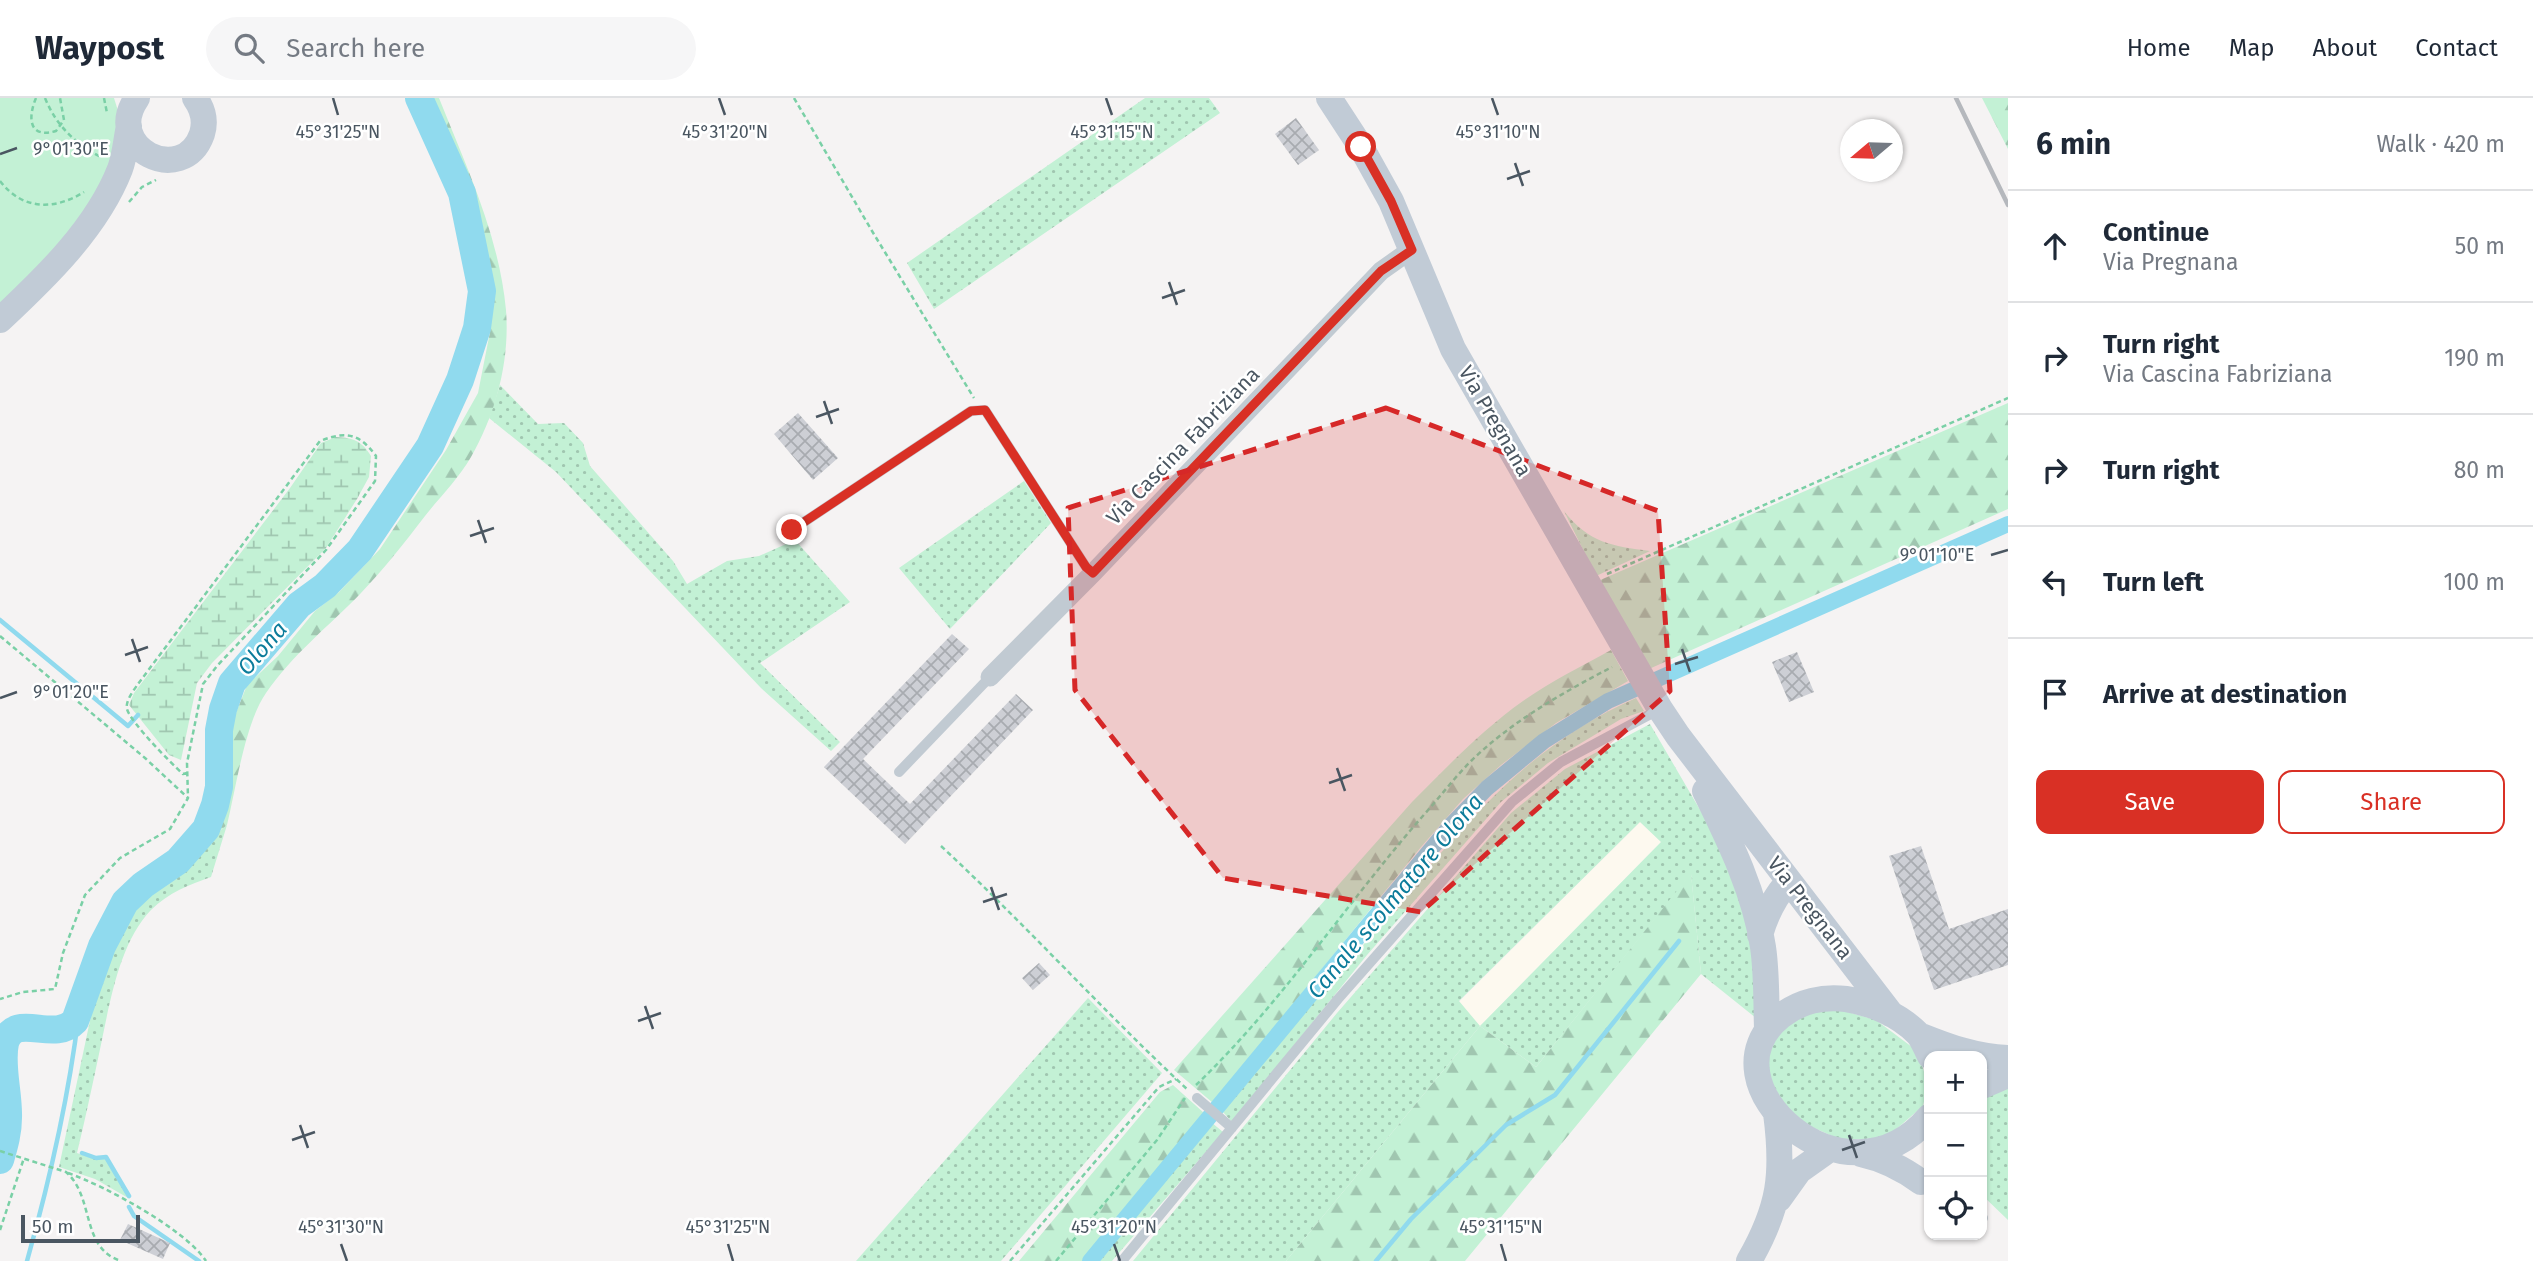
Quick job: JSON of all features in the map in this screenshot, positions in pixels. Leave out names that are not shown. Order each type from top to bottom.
[{"type":"street","name":"Via Pregnana","points":[[1329,98],[1377,173],[1453,349],[1658,705],[1678,736],[1891,1013]]},
{"type":"street","points":[[94,197],[133,177],[161,169],[171,160],[182,157],[199,141],[204,119],[200,101]]},
{"type":"street","points":[[124,113],[131,136],[142,152],[161,169]]},
{"type":"street","points":[[0,320],[62,257],[94,197],[121,167],[124,113]]},
{"type":"street","name":"Via Cascina Fabriziana","points":[[990,677],[1381,271],[1412,250]]},
{"type":"street","name":"Via Pregnana","points":[[1678,736],[1729,841],[1749,894],[1760,935],[1765,979],[1766,1028],[1760,1045],[1758,1075],[1761,1089],[1776,1113]]},
{"type":"street","points":[[1760,935],[1777,893],[1789,881]]},
{"type":"street","points":[[1766,1028],[1786,1013],[1821,999],[1850,1000],[1891,1013],[1925,1046],[2008,1058]]},
{"type":"street","points":[[1987,1084],[2008,1075]]},
{"type":"street","points":[[1776,1113],[1791,1128],[1840,1150],[1878,1158],[1924,1183]]},
{"type":"street","points":[[1776,1113],[1781,1151],[1776,1203]]},
{"type":"street","points":[[1749,1261],[1776,1203],[1799,1171],[1840,1150],[1876,1152],[1894,1146],[1908,1139],[1924,1122]]},
{"type":"lane","points":[[792,530],[971,411],[985,410],[1086,567],[1093,573]]},
{"type":"lane","points":[[899,772],[990,677]]},
{"type":"lane","points":[[1122,1261],[1338,999],[1512,802],[1562,762],[1658,705]]},
{"type":"lane","points":[[1193,1094],[1231,1128]]},
{"type":"path","points":[[36,98],[30,119],[39,132],[49,133],[56,131],[64,120],[60,98]]},
{"type":"path","points":[[45,98],[51,114],[80,146],[104,159],[105,149]]},
{"type":"path","points":[[104,98],[124,113]]},
{"type":"path","points":[[794,98],[964,383],[985,410]]},
{"type":"path","points":[[129,202],[161,169]]},
{"type":"path","points":[[0,181],[14,194],[41,205],[51,206],[74,199],[94,197]]},
{"type":"path","points":[[1588,583],[2008,398]]},
{"type":"path","points":[[0,999],[23,992],[55,989],[63,953],[85,895],[120,858],[170,829],[188,798],[187,773],[192,732],[203,684],[326,550],[375,481],[376,456],[367,443],[353,436],[336,435],[320,441],[138,684],[128,702],[128,712],[153,743],[183,774],[187,773]]},
{"type":"path","points":[[0,636],[145,758],[188,798]]},
{"type":"path","points":[[1056,1261],[1295,975],[1404,837],[1471,762],[1505,732],[1546,705],[1632,661]]},
{"type":"path","points":[[941,846],[1193,1094]]},
{"type":"path","points":[[1010,1261],[1159,1087],[1177,1079]]},
{"type":"path","points":[[0,1151],[94,1182],[186,1241],[206,1261]]},
{"type":"path","points":[[0,1230],[24,1158]]},
{"type":"path","points":[[66,1172],[79,1188],[96,1243],[106,1254],[121,1261]]},
{"type":"highlighted area","points":[[1386,408],[1658,511],[1670,691],[1421,912],[1223,878],[1075,690],[1068,508]]},
{"type":"shaded area","points":[[1640,822],[1661,842],[1480,1026],[1459,1002]]},
{"type":"green space","points":[[0,98],[114,98],[119,114],[120,145],[87,213],[0,307]]},
{"type":"green space","points":[[430,98],[439,98],[470,175],[489,228],[502,282],[506,310],[506,348],[494,405],[480,440],[455,480],[378,574],[299,653],[266,693],[252,721],[227,825],[215,835],[231,782],[225,766],[232,723],[247,685],[278,656],[315,611],[339,592],[380,549],[446,450],[478,393],[490,332],[494,294],[467,189]]},
{"type":"green space","points":[[1145,98],[1209,98],[1220,113],[934,309],[907,263]]},
{"type":"green space","points":[[1982,98],[2008,98],[2008,149]]},
{"type":"green space","points":[[500,385],[538,424],[564,423],[583,443],[590,466],[673,561],[687,584],[727,561],[759,556],[795,540],[850,602],[760,663],[840,742],[831,751],[761,688],[556,472],[489,418]]},
{"type":"green space","points":[[2008,403],[2008,509],[1649,669],[1598,581]]},
{"type":"green space","points":[[336,437],[357,441],[368,451],[371,456],[369,477],[326,548],[212,663],[197,683],[181,760],[169,755],[129,705],[134,693],[290,488],[321,443]]},
{"type":"green space","points":[[1024,481],[1051,523],[950,629],[899,568]]},
{"type":"green space","points":[[1564,511],[1583,530],[1602,541],[1650,551],[1596,576]]},
{"type":"green space","points":[[1611,650],[1628,681],[1556,723],[1501,765],[1463,799],[1213,1103],[1174,1070],[1412,802],[1465,749],[1523,701]]},
{"type":"green space","points":[[1636,698],[1644,711],[1621,719],[1548,763],[1501,802],[1367,955],[1232,1122],[1223,1112],[1463,828],[1493,797],[1558,742]]},
{"type":"green space","points":[[1650,724],[1724,851],[1745,911],[1757,968],[1756,1018],[1701,974],[1691,874],[1536,1067],[1480,1026],[1286,1261],[1133,1261],[1337,1013],[1511,813],[1565,769]],"holes":[[[1640,822],[1661,842],[1480,1026],[1459,1001]]]},
{"type":"green space","points":[[227,825],[211,877],[165,898],[140,924],[130,940],[111,997],[77,1153],[95,1159],[105,1158],[130,1199],[95,1179],[59,1167],[92,1011],[114,938],[131,912],[144,897],[192,863]]},
{"type":"green space","points":[[1691,873],[1701,974],[1465,1261],[1286,1261],[1480,1026],[1536,1067]]},
{"type":"green space","points":[[1088,998],[1162,1073],[1001,1261],[856,1261]]},
{"type":"green space","points":[[1830,1007],[1876,1020],[1912,1047],[1921,1062],[1924,1072],[1923,1106],[1886,1138],[1841,1140],[1792,1118],[1767,1074],[1768,1056],[1779,1033],[1792,1020]]},
{"type":"green space","points":[[1173,1085],[1204,1113],[1083,1261],[1019,1261],[1160,1092]]},
{"type":"green space","points":[[2008,1087],[2008,1220],[1987,1200],[1987,1096]]},
{"type":"green space","points":[[1211,1122],[1223,1132],[1112,1261],[1100,1261]]},
{"type":"building","points":[[1296,118],[1319,150],[1298,165],[1275,134]]},
{"type":"building","points":[[798,413],[838,458],[813,480],[774,434]]},
{"type":"building","points":[[952,634],[969,649],[863,759],[910,804],[1016,694],[1033,710],[905,844],[824,767]]},
{"type":"building","points":[[1797,652],[1814,692],[1789,702],[1772,662]]},
{"type":"building","points":[[1921,846],[1949,929],[2008,909],[2008,965],[1934,990],[1889,856]]},
{"type":"building","points":[[1039,963],[1050,975],[1033,990],[1022,978]]},
{"type":"building","points":[[128,1224],[170,1243],[163,1259],[120,1240]]},
{"type":"waterway","name":"Olona","points":[[0,1160],[8,1124],[4,1052],[10,1034],[17,1029],[26,1028],[56,1029],[75,1021],[102,946],[125,902],[143,885],[178,861],[206,829],[219,787],[219,730],[232,683],[299,605],[325,586],[360,550],[430,446],[460,380],[477,328],[482,291],[462,193],[419,98]]},
{"type":"waterway","name":"Canale scolmatore Olona","points":[[1090,1261],[1451,825],[1487,788],[1544,741],[1608,701],[2008,524]]},
{"type":"waterway","points":[[0,620],[128,726],[138,715]]},
{"type":"waterway","points":[[1376,1261],[1411,1219],[1506,1125],[1555,1095],[1679,941]]},
{"type":"waterway","points":[[27,1261],[58,1138],[79,1012]]},
{"type":"waterway","points":[[82,1153],[96,1158],[106,1157],[129,1196]]},
{"type":"waterway","points":[[129,1207],[134,1216],[199,1261]]},
{"type":"railway","points":[[1956,98],[2008,205]]},
{"type":"route","points":[[792,530],[971,411],[985,410],[1086,567],[1093,573],[1381,271],[1412,250],[1391,201],[1361,147]]}]
